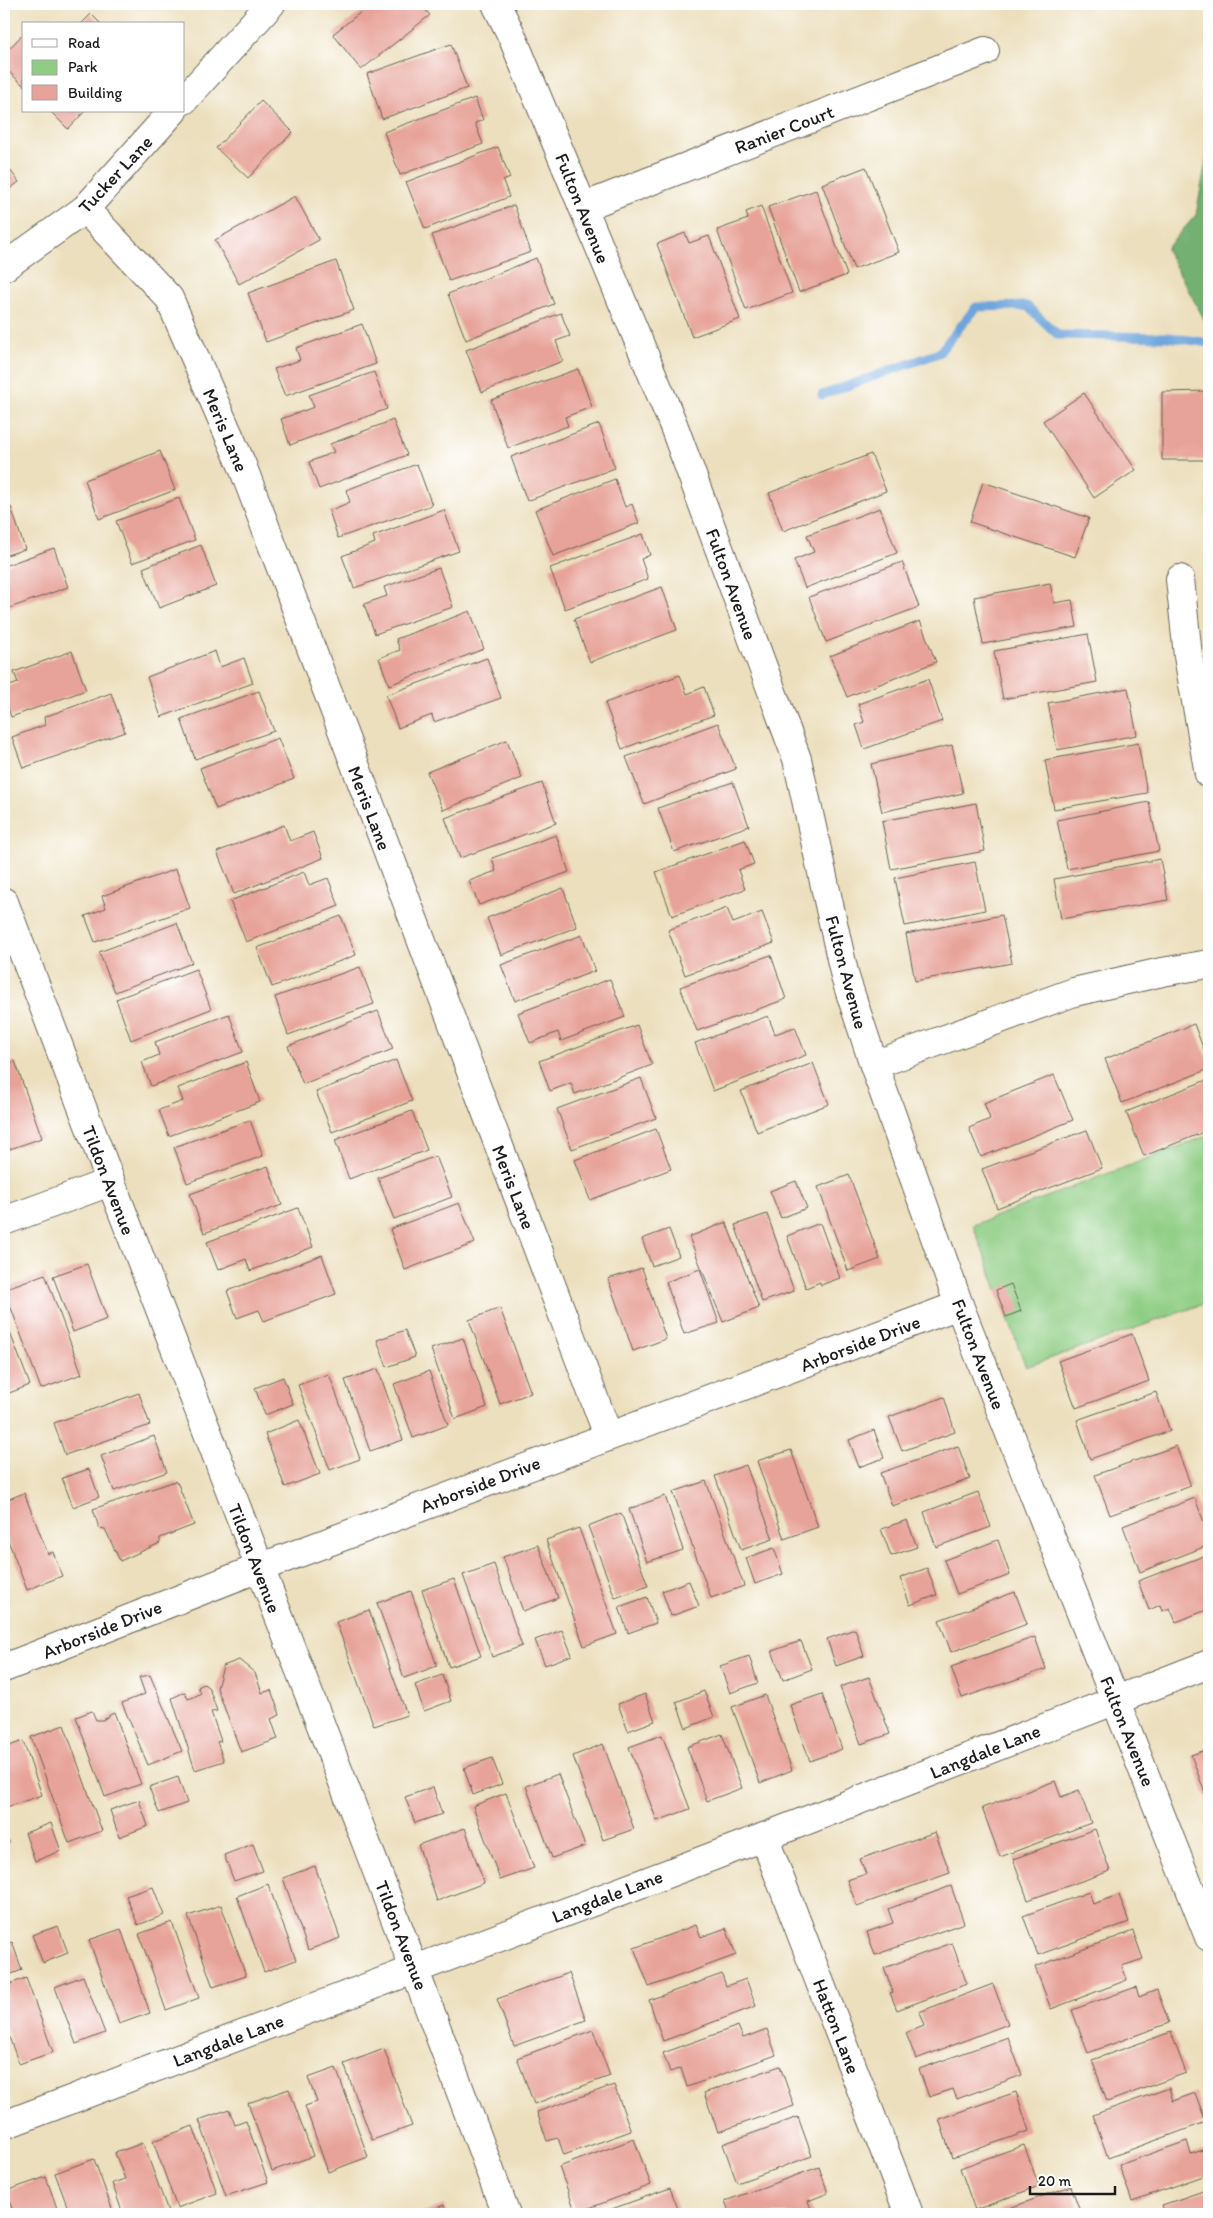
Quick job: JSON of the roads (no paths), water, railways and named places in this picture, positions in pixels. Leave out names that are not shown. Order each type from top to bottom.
[{"type":"street","points":[[185,99],[270,4]]},
{"type":"street","name":"Fulton Avenue","points":[[496,4],[511,34],[673,424],[797,759],[846,977],[874,1065],[959,1305],[1209,1937]]},
{"type":"street","name":"Ranier Court","points":[[583,207],[985,51]]},
{"type":"street","name":"Tucker Lane","points":[[4,266],[85,209],[172,112]]},
{"type":"street","name":"Meris Lane","points":[[85,209],[168,298],[242,465],[608,1435]]},
{"type":"street","points":[[1180,578],[1188,656],[1209,774]]},
{"type":"street","name":"Tildon Avenue","points":[[4,902],[110,1182],[415,1969],[506,2214]]},
{"type":"street","points":[[874,1065],[1074,992],[1162,972],[1209,964]]},
{"type":"street","points":[[4,1221],[110,1182]]},
{"type":"street","name":"Arborside Drive","points":[[4,1668],[259,1568],[608,1435],[959,1305]]},
{"type":"street","name":"Langdale Lane","points":[[4,2125],[764,1837],[1209,1664]]},
{"type":"street","name":"Hatton Lane","points":[[764,1837],[909,2214]]},
{"type":"waterway","points":[[822,395],[939,353],[976,307],[1027,306],[1058,335],[1168,337],[1209,343]]}]
